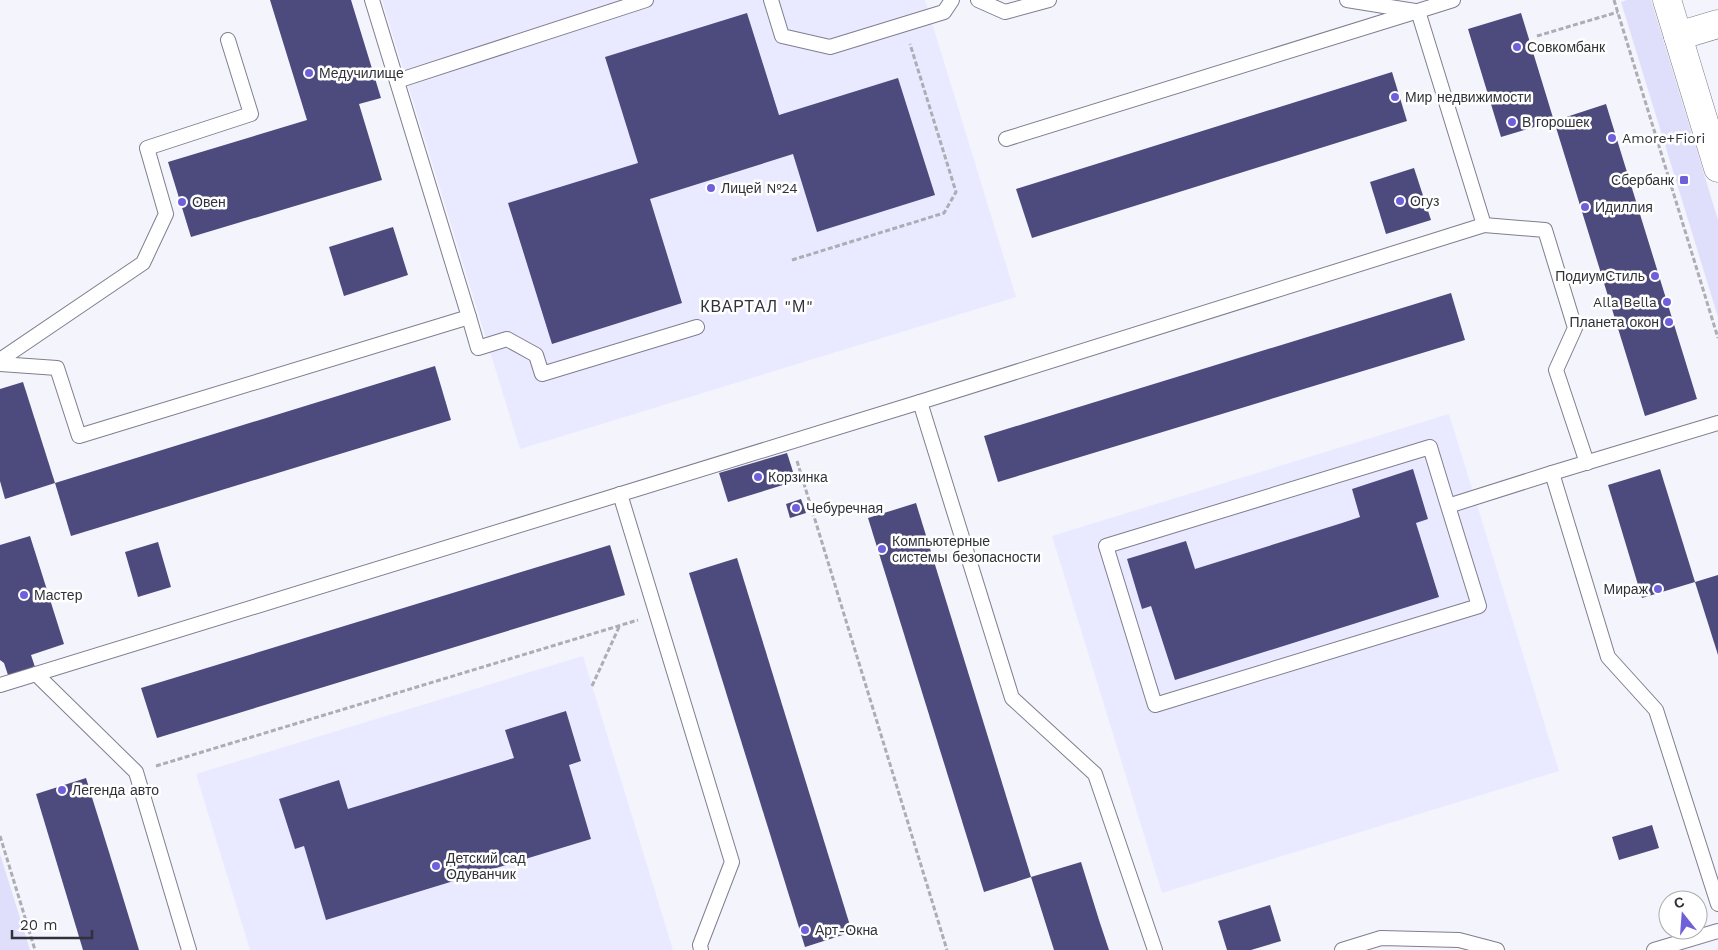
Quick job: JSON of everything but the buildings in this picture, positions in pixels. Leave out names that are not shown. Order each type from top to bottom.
[{"type":"street","points":[[1667,0],[1718,168]]},
{"type":"street","points":[[1678,36],[1718,24]]},
{"type":"lane","points":[[372,0],[478,348],[507,339],[536,355],[542,374],[697,327]]},
{"type":"lane","points":[[397,81],[646,0]]},
{"type":"lane","points":[[771,0],[782,36],[830,47],[944,12],[952,0]]},
{"type":"lane","points":[[978,0],[1005,12],[1049,0]]},
{"type":"lane","points":[[1346,0],[1418,11]]},
{"type":"lane","points":[[1006,139],[1453,0]]},
{"type":"lane","points":[[1418,11],[1484,225]]},
{"type":"lane","points":[[0,362],[144,263],[166,214],[147,148],[251,114],[228,40]]},
{"type":"lane","points":[[0,685],[920,402],[1484,225],[1545,230],[1575,328],[1556,370],[1587,463]]},
{"type":"lane","points":[[0,362],[57,368],[79,436],[469,317]]},
{"type":"lane","points":[[920,402],[1012,698],[1094,774],[1155,950]]},
{"type":"lane","points":[[1448,506],[1718,423]]},
{"type":"lane","points":[[1430,447],[1448,506],[1478,606],[1155,705],[1106,546],[1430,447]]},
{"type":"lane","points":[[1552,473],[1608,657],[1656,710],[1718,904]]},
{"type":"lane","points":[[620,494],[732,862],[700,944],[701,950]]},
{"type":"lane","points":[[36,674],[136,772],[188,950]]},
{"type":"lane","points":[[1654,950],[1718,931]]},
{"type":"lane","points":[[1342,950],[1381,938],[1459,940],[1497,950]]},
{"type":"path","points":[[1614,0],[1718,338]]},
{"type":"path","points":[[1537,36],[1618,12]]},
{"type":"path","points":[[792,260],[944,213],[956,192],[904,24]]},
{"type":"path","points":[[791,441],[947,950]]},
{"type":"path","points":[[136,772],[656,614]]},
{"type":"path","points":[[592,686],[620,625]]},
{"type":"path","points":[[0,836],[35,950]]},
{"type":"shaded area","name":"Лицей №24","points":[[382,0],[925,0],[1016,297],[520,449]]},
{"type":"shaded area","points":[[1627,0],[1651,0],[1718,220],[1718,317],[1621,2]]},
{"type":"shaded area","points":[[1449,414],[1559,771],[1162,893],[1052,536]]},
{"type":"shaded area","name":"Детский сад Одуванчик","points":[[583,656],[673,950],[250,950],[196,774]]},
{"type":"shaded area","points":[[0,854],[30,950],[0,950]]},
{"type":"place","name":"Совкомбанк","points":[[1517,47]]},
{"type":"place","name":"Медучилище","points":[[309,73]]},
{"type":"place","name":"Мир недвижимости","points":[[1395,97]]},
{"type":"place","name":"В горошек","points":[[1512,122]]},
{"type":"place","name":"Amore+Fiori","points":[[1612,138]]},
{"type":"place","name":"Сбербанк","points":[[1684,180]]},
{"type":"place","name":"Лицей №24","points":[[711,188]]},
{"type":"place","name":"Огуз","points":[[1400,201]]},
{"type":"place","name":"Овен","points":[[182,202]]},
{"type":"place","name":"Идиллия","points":[[1585,207]]},
{"type":"place","name":"ПодиумСтиль","points":[[1655,276]]},
{"type":"place","name":"Alla Bella","points":[[1667,302]]},
{"type":"place","name":"Планета окон","points":[[1669,322]]},
{"type":"place","name":"Корзинка","points":[[758,477]]},
{"type":"place","name":"Чебуречная","points":[[796,508]]},
{"type":"place","name":"Компьютерные системы безопасности","points":[[882,549]]},
{"type":"place","name":"Мираж","points":[[1658,589]]},
{"type":"place","name":"Мастер","points":[[24,595]]},
{"type":"place","name":"Легенда авто","points":[[62,790]]},
{"type":"place","name":"Детский сад Одуванчик","points":[[436,866]]},
{"type":"place","name":"Арт-Окна","points":[[805,930]]},
{"type":"district","name":"КВАРТАЛ \"М\"","points":[[757,306]]}]
